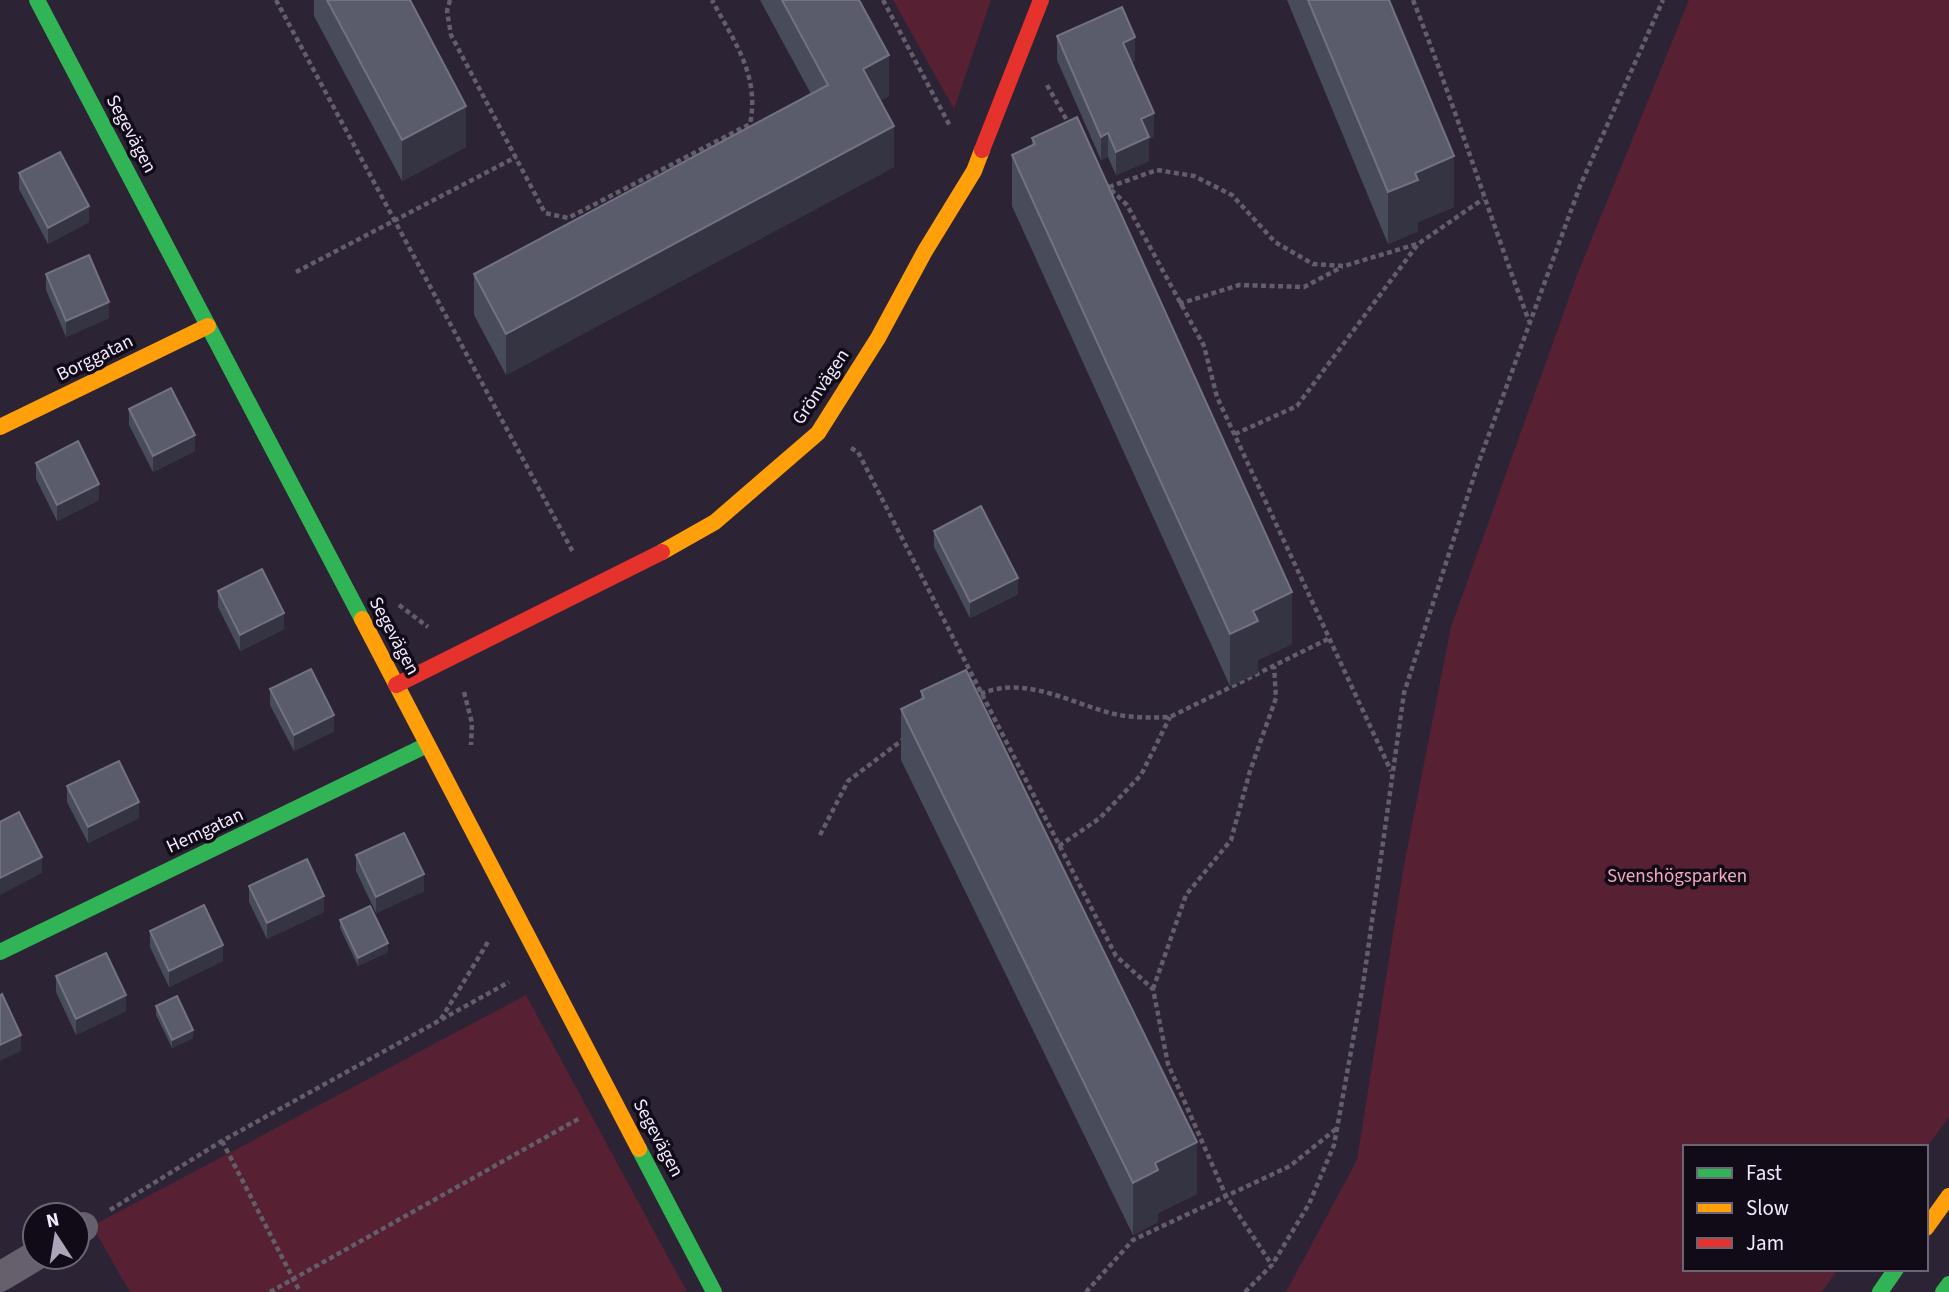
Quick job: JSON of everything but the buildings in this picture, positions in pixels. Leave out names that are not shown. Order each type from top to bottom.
[{"type":"main road","name":"Segevägen","points":[[37,0],[715,1292]]},
{"type":"main road","name":"Grönvägen","points":[[397,685],[592,589],[715,522],[818,433],[878,338],[925,251],[974,171],[1041,0]]},
{"type":"main road","name":"Borggatan","points":[[0,427],[208,326]]},
{"type":"main road","name":"Hemgatan","points":[[0,952],[274,822],[427,745]]},
{"type":"main road","points":[[1928,1224],[1949,1196]]},
{"type":"main road","points":[[1880,1292],[1895,1271]]},
{"type":"main road","points":[[1943,1292],[1949,1284]]},
{"type":"street","points":[[0,1277],[21,1264]]},
{"type":"path","points":[[276,0],[592,589]]},
{"type":"path","points":[[450,0],[447,11],[451,35],[545,213],[568,218],[750,124],[754,105],[750,73],[712,0]]},
{"type":"path","points":[[883,0],[974,171]]},
{"type":"path","points":[[1413,0],[1454,102],[1483,199],[1530,323]]},
{"type":"path","points":[[1245,1292],[1272,1265],[1309,1204],[1334,1144],[1363,985],[1404,693],[1477,467],[1580,186],[1663,0]]},
{"type":"path","points":[[1024,40],[1075,137]]},
{"type":"path","points":[[296,272],[395,223],[516,157]]},
{"type":"path","points":[[1109,187],[1157,170],[1194,176],[1232,195],[1275,242],[1313,264],[1343,266]]},
{"type":"path","points":[[1102,180],[1127,205],[1204,346],[1217,397],[1392,773]]},
{"type":"path","points":[[1179,304],[1239,285],[1304,286],[1343,266],[1418,244],[1483,199]]},
{"type":"path","points":[[1235,435],[1297,406],[1418,244]]},
{"type":"path","points":[[818,433],[858,452],[1116,956],[1153,989]]},
{"type":"path","points":[[969,700],[981,693],[1009,687],[1055,694],[1111,713],[1143,718],[1170,717],[1330,638]]},
{"type":"path","points":[[1272,1265],[1226,1196],[1168,1064],[1153,989],[1186,895],[1231,840],[1250,771],[1276,698],[1274,666]]},
{"type":"path","points":[[1059,846],[1100,818],[1141,775],[1170,717]]},
{"type":"path","points":[[820,835],[848,781],[911,733]]},
{"type":"path","points":[[441,1020],[511,904]]},
{"type":"path","points":[[91,1222],[222,1141],[542,964]]},
{"type":"path","points":[[270,1292],[580,1118]]},
{"type":"path","points":[[1086,1292],[1133,1240],[1290,1166],[1337,1128]]},
{"type":"path","points":[[222,1141],[300,1292]]},
{"type":"green space","points":[[893,0],[991,0],[954,109]]},
{"type":"green space","name":"Svenshögsparken","points":[[1689,0],[1949,0],[1949,1117],[1928,1145],[1683,1145],[1683,1271],[1837,1271],[1822,1292],[1286,1292],[1357,1160],[1404,865],[1451,627],[1579,270]]},
{"type":"green space","points":[[526,995],[687,1292],[130,1292],[92,1226]]},
{"type":"traffic: fast","points":[[37,0],[362,619]]},
{"type":"traffic: fast","points":[[0,952],[427,745]]},
{"type":"traffic: fast","points":[[639,1149],[714,1292]]},
{"type":"traffic: fast","points":[[1880,1292],[1895,1271]]},
{"type":"traffic: fast","points":[[1943,1292],[1949,1284]]},
{"type":"traffic: slow","points":[[662,552],[715,522],[818,433],[878,338],[925,251],[974,171],[982,150]]},
{"type":"traffic: slow","points":[[0,427],[208,326]]},
{"type":"traffic: slow","points":[[362,619],[639,1149]]},
{"type":"traffic: slow","points":[[1928,1225],[1949,1196]]},
{"type":"traffic: jam","points":[[982,150],[1041,0]]},
{"type":"traffic: jam","points":[[396,685],[662,552]]}]
